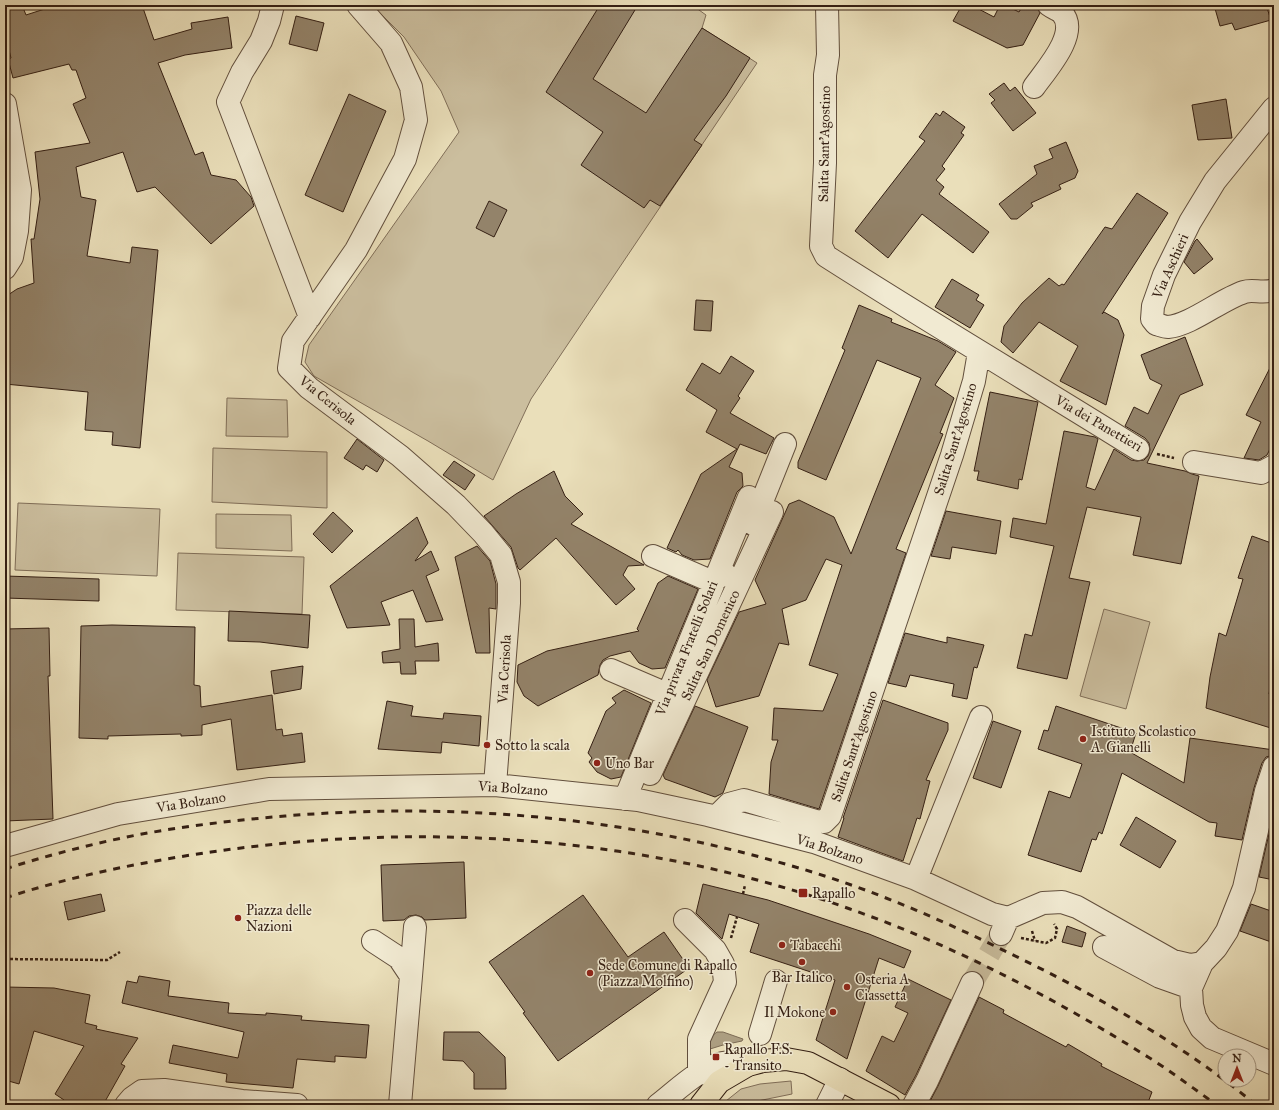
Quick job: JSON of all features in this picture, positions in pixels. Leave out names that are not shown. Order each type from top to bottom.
[{"type":"main road","points":[[703,1102],[719,1082],[748,1065],[763,1061],[786,1059],[808,1063],[889,1105]]},
{"type":"street","points":[[273,5],[269,21],[261,41],[242,72],[228,102],[310,317]]},
{"type":"street","name":"Via Cerisola","points":[[358,5],[391,44],[411,87],[416,120],[405,159],[356,250],[293,341],[289,368],[309,388],[400,456],[456,505],[502,555],[509,582],[509,603],[495,785]]},
{"type":"street","name":"Salita Sant'Agostino","points":[[716,817],[729,804],[744,800],[816,821],[824,822],[830,816],[952,455],[974,381],[979,352],[826,256],[822,246],[825,163],[825,75],[828,55],[827,5]]},
{"type":"street","points":[[1034,87],[1064,43],[1068,30],[1068,24],[1061,12],[1049,5]]},
{"type":"street","points":[[5,104],[20,190],[17,231],[12,257],[5,268]]},
{"type":"street","name":"Via Aschieri","points":[[1274,108],[1216,181],[1190,222],[1164,275],[1153,306],[1152,319],[1156,324],[1167,327],[1184,323],[1232,296],[1246,291],[1266,293],[1274,290]]},
{"type":"street","name":"Via dei Panettieri","points":[[979,352],[1138,449]]},
{"type":"street","points":[[653,556],[713,582],[734,563],[741,553],[786,444]]},
{"type":"street","points":[[1194,462],[1261,473],[1274,466]]},
{"type":"street","name":"Via privata Fratelli Solari","points":[[631,800],[667,694],[749,497]]},
{"type":"street","name":"Salita San Domenico","points":[[631,800],[772,512]]},
{"type":"street","points":[[611,670],[667,694]]},
{"type":"street","points":[[916,879],[980,717]]},
{"type":"street","points":[[1274,767],[1266,791],[1244,888],[1227,931],[1216,948],[1202,963],[1191,988],[1193,1011],[1201,1028],[1212,1038],[1274,1064]]},
{"type":"street","name":"Via Bolzano","points":[[5,846],[118,814],[269,789],[495,785],[631,800],[716,817],[824,844],[916,879],[992,914],[1004,926]]},
{"type":"street","points":[[1004,926],[1043,904],[1062,902],[1078,907],[1173,961],[1190,965],[1202,963]]},
{"type":"street","points":[[685,920],[715,950],[723,964],[725,982],[699,1039],[699,1074]]},
{"type":"street","points":[[400,1105],[415,927]]},
{"type":"street","points":[[373,941],[399,958],[411,976]]},
{"type":"street","points":[[1104,947],[1160,977],[1191,988]]},
{"type":"street","points":[[760,1034],[776,981]]},
{"type":"street","points":[[914,1105],[927,1081],[972,983]]},
{"type":"street","points":[[659,1105],[699,1074],[717,1064],[731,1062],[748,1065]]},
{"type":"street","points":[[827,1105],[840,1079]]},
{"type":"street","points":[[126,1105],[132,1098],[142,1091],[164,1090],[242,1101],[297,1105]]},
{"type":"path","name":"Via dei Panettieri","points":[[1138,449],[1194,462]]},
{"type":"path","points":[[743,894],[745,885]]},
{"type":"path","points":[[730,944],[737,917]]},
{"type":"path","points":[[1004,926],[1046,943],[1055,938],[1057,929],[1051,920]]},
{"type":"path","points":[[5,959],[107,960],[120,952]]},
{"type":"shaded area","points":[[372,5],[692,5],[706,15],[702,28],[757,63],[531,399],[493,480],[314,376],[305,362],[309,345],[459,132],[441,91],[404,37]]},
{"type":"shaded area","points":[[227,398],[287,400],[288,437],[226,436]]},
{"type":"shaded area","points":[[213,448],[327,452],[327,508],[212,502]]},
{"type":"shaded area","points":[[18,503],[160,509],[157,576],[15,570]]},
{"type":"shaded area","points":[[216,514],[291,515],[292,551],[216,548]]},
{"type":"shaded area","points":[[178,553],[304,557],[302,614],[176,610]]},
{"type":"shaded area","points":[[1104,609],[1150,622],[1126,709],[1080,696]]},
{"type":"shaded area","points":[[717,1032],[723,1032],[743,1039],[742,1041],[710,1049],[708,1046],[712,1036]]},
{"type":"shaded area","points":[[791,1081],[792,1094],[738,1105],[732,1105],[726,1101],[741,1089],[760,1084]]},
{"type":"building","points":[[22,5],[26,15],[57,5],[142,5],[154,40],[192,29],[191,23],[228,17],[232,48],[185,55],[158,63],[195,155],[203,152],[211,175],[236,180],[251,197],[254,206],[211,244],[155,187],[137,192],[123,152],[76,167],[81,197],[96,200],[87,256],[130,263],[132,247],[158,250],[140,448],[112,445],[113,432],[85,430],[88,392],[5,384],[5,297],[17,289],[34,283],[31,239],[34,239],[40,199],[35,152],[90,143],[73,104],[86,98],[76,70],[72,70],[69,64],[13,78],[8,59],[11,58],[5,34],[5,10]]},
{"type":"building","points":[[600,5],[638,5],[593,79],[646,113],[702,28],[750,58],[726,96],[694,140],[702,145],[660,206],[650,200],[644,208],[581,165],[603,132],[546,92]]},
{"type":"building","points":[[962,5],[971,5],[994,17],[1000,5],[1005,5],[1019,12],[1023,5],[1033,5],[1037,7],[1040,13],[1023,45],[1007,48],[953,21]]},
{"type":"building","points":[[1214,5],[1266,5],[1271,20],[1235,30],[1232,23],[1220,26]]},
{"type":"building","points":[[296,16],[324,23],[317,51],[289,44]]},
{"type":"building","points":[[1004,83],[1010,91],[1015,87],[1036,113],[1013,131],[991,103],[995,100],[989,94]]},
{"type":"building","points":[[349,94],[386,111],[343,212],[305,195]]},
{"type":"building","points":[[1226,99],[1232,138],[1198,140],[1192,105]]},
{"type":"building","points":[[943,111],[965,127],[961,133],[964,135],[942,166],[945,169],[936,180],[944,187],[939,194],[989,232],[973,253],[922,214],[888,258],[855,231],[925,141],[919,137],[936,113],[940,116]]},
{"type":"building","points":[[1066,142],[1078,171],[1075,178],[1059,185],[1061,189],[1031,203],[1033,206],[1017,219],[1011,219],[999,204],[1037,174],[1034,166],[1053,158],[1049,149]]},
{"type":"building","points":[[1137,193],[1168,213],[1102,314],[1104,312],[1118,320],[1124,335],[1106,405],[1060,381],[1078,346],[1039,322],[1013,353],[1001,342],[1004,326],[1022,303],[1049,278],[1059,286],[1062,284],[1064,285],[1105,227],[1112,229]]},
{"type":"building","points":[[489,201],[507,210],[494,237],[476,228]]},
{"type":"building","points":[[1197,239],[1213,259],[1194,274],[1184,262]]},
{"type":"building","points":[[952,279],[979,295],[976,300],[984,305],[970,328],[935,307]]},
{"type":"building","points":[[696,300],[713,301],[711,331],[694,330]]},
{"type":"building","points":[[859,305],[892,319],[891,322],[938,341],[956,352],[935,385],[954,398],[940,433],[943,434],[896,549],[906,553],[819,809],[769,794],[771,762],[778,740],[772,740],[774,708],[823,711],[838,674],[809,665],[842,565],[826,559],[806,600],[782,609],[789,645],[779,643],[759,696],[716,707],[707,680],[739,612],[766,604],[755,580],[789,504],[799,500],[834,517],[851,554],[921,378],[877,360],[826,480],[798,468],[798,462],[845,350],[842,348]]},
{"type":"building","points":[[1185,337],[1203,385],[1180,395],[1147,463],[1185,471],[1199,476],[1181,564],[1133,555],[1141,517],[1087,507],[1069,578],[1090,582],[1067,679],[1017,668],[1025,634],[1032,636],[1054,546],[1010,537],[1013,518],[1046,524],[1064,431],[1095,437],[1098,439],[1086,487],[1095,490],[1114,449],[1131,460],[1144,460],[1148,456],[1150,450],[1149,443],[1145,438],[1125,426],[1134,407],[1148,414],[1162,385],[1150,379],[1141,355]]},
{"type":"building","points":[[731,356],[754,371],[738,396],[740,398],[730,413],[774,438],[766,454],[740,444],[729,467],[742,473],[743,486],[737,492],[710,559],[694,560],[682,555],[678,550],[676,552],[667,548],[701,474],[737,449],[706,432],[717,410],[686,390],[702,363],[720,374]]},
{"type":"building","points":[[1274,360],[1274,441],[1267,455],[1259,460],[1244,458],[1261,422],[1246,415]]},
{"type":"building","points":[[990,392],[1038,402],[1022,480],[1019,479],[1018,489],[977,480],[979,471],[974,471]]},
{"type":"building","points":[[357,439],[384,460],[377,472],[366,465],[363,470],[344,458]]},
{"type":"building","points":[[454,461],[475,475],[465,490],[443,475]]},
{"type":"building","points":[[554,471],[565,496],[583,514],[571,524],[644,565],[628,566],[623,575],[635,589],[616,605],[556,538],[520,570],[511,547],[484,516],[516,494]]},
{"type":"building","points":[[946,511],[1001,521],[996,554],[952,547],[950,559],[931,556]]},
{"type":"building","points":[[333,512],[353,531],[332,553],[313,534]]},
{"type":"building","points":[[417,517],[428,543],[415,561],[431,551],[439,570],[426,576],[443,620],[426,622],[413,590],[381,602],[390,625],[347,628],[330,586]]},
{"type":"building","points":[[1252,536],[1274,544],[1274,633],[1270,656],[1274,657],[1274,666],[1269,694],[1274,696],[1274,729],[1206,708],[1210,677],[1219,633],[1226,636],[1243,579],[1238,578]]},
{"type":"building","points":[[477,546],[490,561],[496,584],[496,609],[489,608],[490,653],[476,653],[455,557]]},
{"type":"building","points":[[5,576],[99,579],[99,601],[5,598]]},
{"type":"building","points":[[668,576],[698,589],[665,668],[652,669],[639,663],[630,651],[610,656],[603,660],[600,665],[598,675],[538,706],[524,696],[517,682],[518,665],[547,651],[639,631],[637,629],[658,583]]},
{"type":"building","points":[[229,611],[310,615],[308,648],[260,642],[228,641]]},
{"type":"building","points":[[399,619],[414,619],[415,647],[438,643],[439,661],[415,661],[416,674],[401,674],[400,662],[383,663],[382,652],[400,649]]},
{"type":"building","points":[[112,625],[195,627],[194,685],[200,686],[201,707],[272,695],[276,730],[282,729],[283,736],[302,733],[305,762],[237,770],[231,719],[202,725],[202,735],[181,736],[181,734],[108,736],[108,739],[79,738],[81,626]]},
{"type":"building","points":[[49,628],[50,676],[48,676],[53,819],[5,821],[5,629]]},
{"type":"building","points":[[905,633],[947,643],[947,637],[984,645],[977,668],[974,667],[967,699],[952,696],[954,684],[910,675],[906,687],[888,683]]},
{"type":"building","points":[[303,666],[301,689],[274,694],[271,671]]},
{"type":"building","points":[[624,690],[651,703],[621,777],[611,779],[597,772],[589,762],[592,758],[588,753],[606,711],[616,703],[612,698]]},
{"type":"building","points":[[883,700],[948,723],[948,730],[926,780],[930,781],[920,819],[917,818],[903,861],[838,837]]},
{"type":"building","points":[[387,701],[413,706],[411,716],[443,719],[444,713],[481,716],[479,746],[442,742],[441,753],[378,749]]},
{"type":"building","points":[[695,706],[748,727],[723,793],[715,797],[665,779],[663,775]]},
{"type":"building","points":[[1056,706],[1136,733],[1130,752],[1184,783],[1190,738],[1274,750],[1274,755],[1266,757],[1262,763],[1254,788],[1242,840],[1215,836],[1217,823],[1209,822],[1122,773],[1102,834],[1099,832],[1096,840],[1092,839],[1081,872],[1028,855],[1049,791],[1070,798],[1082,764],[1038,749],[1044,730],[1048,731]]},
{"type":"building","points":[[993,721],[1021,731],[1001,788],[973,778]]},
{"type":"building","points":[[1274,812],[1274,880],[1259,877]]},
{"type":"building","points":[[1136,817],[1176,841],[1160,868],[1120,845]]},
{"type":"building","points":[[464,862],[466,918],[425,920],[416,915],[409,916],[404,920],[383,921],[381,865]]},
{"type":"building","points":[[703,884],[768,900],[869,934],[911,951],[904,968],[879,958],[847,1059],[816,1040],[835,980],[750,952],[759,924],[729,914],[722,939],[696,913]]},
{"type":"building","points":[[101,894],[105,911],[68,920],[64,902]]},
{"type":"building","name":"Sede Comune di Rapallo (Piazza Molfino)","points":[[583,895],[628,957],[664,932],[689,968],[558,1061],[523,1013],[525,1012],[489,962]]},
{"type":"building","points":[[1251,904],[1274,912],[1274,943],[1240,931]]},
{"type":"building","points":[[1067,926],[1086,933],[1082,947],[1062,942]]},
{"type":"building","points":[[139,976],[170,981],[168,996],[229,1003],[228,1013],[266,1015],[266,1013],[302,1016],[301,1020],[369,1025],[366,1058],[335,1056],[335,1062],[297,1059],[293,1088],[226,1082],[227,1074],[169,1063],[173,1045],[238,1058],[244,1032],[122,1003],[127,981],[137,983]]},
{"type":"building","points":[[908,979],[951,1000],[905,1095],[866,1071],[882,1036],[894,1042],[908,1013],[895,1007]]},
{"type":"building","points":[[5,987],[54,988],[90,995],[85,1023],[97,1026],[96,1029],[138,1038],[121,1064],[125,1066],[103,1105],[61,1105],[64,1100],[55,1094],[84,1046],[34,1031],[19,1084],[5,1080]]},
{"type":"building","points":[[979,997],[1004,1010],[1003,1013],[1066,1047],[1068,1044],[1102,1064],[1101,1066],[1152,1092],[1147,1105],[928,1105]]},
{"type":"building","points":[[444,1032],[479,1032],[505,1057],[506,1089],[474,1089],[474,1073],[463,1061],[443,1060]]},
{"type":"tunnel","points":[[972,983],[1001,934]]},
{"type":"railway","points":[[5,869],[82,847],[152,832],[241,820],[350,812],[414,811],[541,817],[604,825],[667,836],[729,849],[820,874],[874,893],[955,927],[1040,968],[1136,1021],[1198,1061],[1256,1105]]},
{"type":"railway","points":[[5,898],[81,876],[159,860],[211,852],[292,843],[372,838],[453,837],[534,842],[615,851],[694,865],[773,884],[850,909],[927,939],[965,956],[1077,1014],[1157,1063],[1217,1105]]},
{"type":"place","name":"Istituto Scolastico A. Gianelli","points":[[1083,739]]},
{"type":"place","name":"Sotto la scala","points":[[487,745]]},
{"type":"place","name":"Uno Bar","points":[[597,763]]},
{"type":"place","name":"Rapallo","points":[[803,893]]},
{"type":"place","name":"Piazza delle Nazioni","points":[[238,918]]},
{"type":"place","name":"Tabacchi","points":[[782,945]]},
{"type":"place","name":"Bar Italico","points":[[802,962]]},
{"type":"place","name":"Sede Comune di Rapallo (Piazza Molfino)","points":[[590,973]]},
{"type":"place","name":"Osteria A Ciassetta","points":[[847,987]]},
{"type":"place","name":"Il Mokone","points":[[833,1012]]},
{"type":"place","name":"Rapallo F.S. - Transito","points":[[716,1057]]}]
